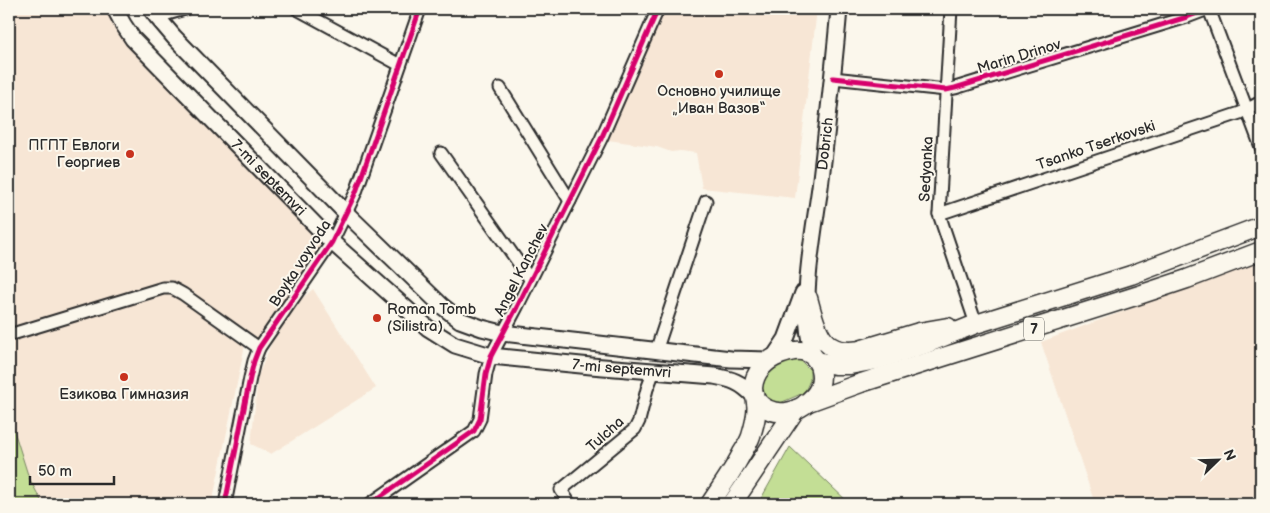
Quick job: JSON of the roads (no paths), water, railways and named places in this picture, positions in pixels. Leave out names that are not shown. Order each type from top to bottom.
[{"type":"main road","name":"7-mi septemvri","points":[[115,9],[133,39],[332,242],[428,328],[455,345],[491,356],[728,378],[742,384],[755,399]]},
{"type":"main road","name":"Dobrich","points":[[816,359],[809,340],[808,331],[808,277],[833,78],[839,9]]},
{"type":"main road","name":"7-mi septemvri","points":[[154,13],[174,37],[346,213],[421,287],[460,320],[502,333],[748,361],[771,359]]},
{"type":"main road","name":"7","points":[[771,359],[792,351],[799,351],[836,365],[850,365],[877,360],[926,344],[976,324],[1094,287],[1261,226]]},
{"type":"main road","name":"7","points":[[755,399],[767,410],[788,412],[861,383],[1187,279],[1261,251]]},
{"type":"main road","points":[[1154,266],[1161,287]]},
{"type":"main road","name":"Dobrich","points":[[771,359],[783,344],[791,328],[808,277]]},
{"type":"main road","points":[[808,298],[820,337],[826,343],[841,351],[850,352],[919,332],[976,324]]},
{"type":"main road","points":[[710,504],[751,438],[754,426],[755,399],[753,387],[755,379],[762,367],[771,359]]},
{"type":"main road","points":[[732,504],[801,406],[817,392],[821,377],[816,359]]},
{"type":"street","points":[[154,13],[185,9]]},
{"type":"street","points":[[297,9],[400,65]]},
{"type":"street","name":"Boyka voyvoda","points":[[225,504],[250,378],[259,348],[332,242],[356,192],[420,9]]},
{"type":"street","name":"Angel Kanchev","points":[[370,504],[474,431],[480,419],[486,374],[491,356],[601,139],[658,9]]},
{"type":"street","name":"Sedyanka","points":[[951,9],[939,214],[976,324]]},
{"type":"street","points":[[1209,9],[1261,147]]},
{"type":"street","name":"Marin Drinov","points":[[833,78],[946,90],[1209,9]]},
{"type":"street","points":[[500,88],[570,201]]},
{"type":"street","name":"Tsanko Tserkovski","points":[[939,214],[1247,110],[1261,102]]},
{"type":"street","points":[[441,153],[530,279]]},
{"type":"street","points":[[656,351],[706,201]]},
{"type":"street","points":[[9,335],[163,288],[172,288],[259,348]]},
{"type":"street","name":"Tulcha","points":[[570,504],[561,490],[635,429],[654,371]]},
{"type":"place","name":"Основно училище „Иван Вазов“","points":[[719,74]]},
{"type":"place","name":"ПГПТ Евлоги Георгиев","points":[[130,154]]},
{"type":"place","name":"Roman Tomb (Silistra)","points":[[377,318]]},
{"type":"place","name":"Езикова Гимназия","points":[[124,377]]}]
